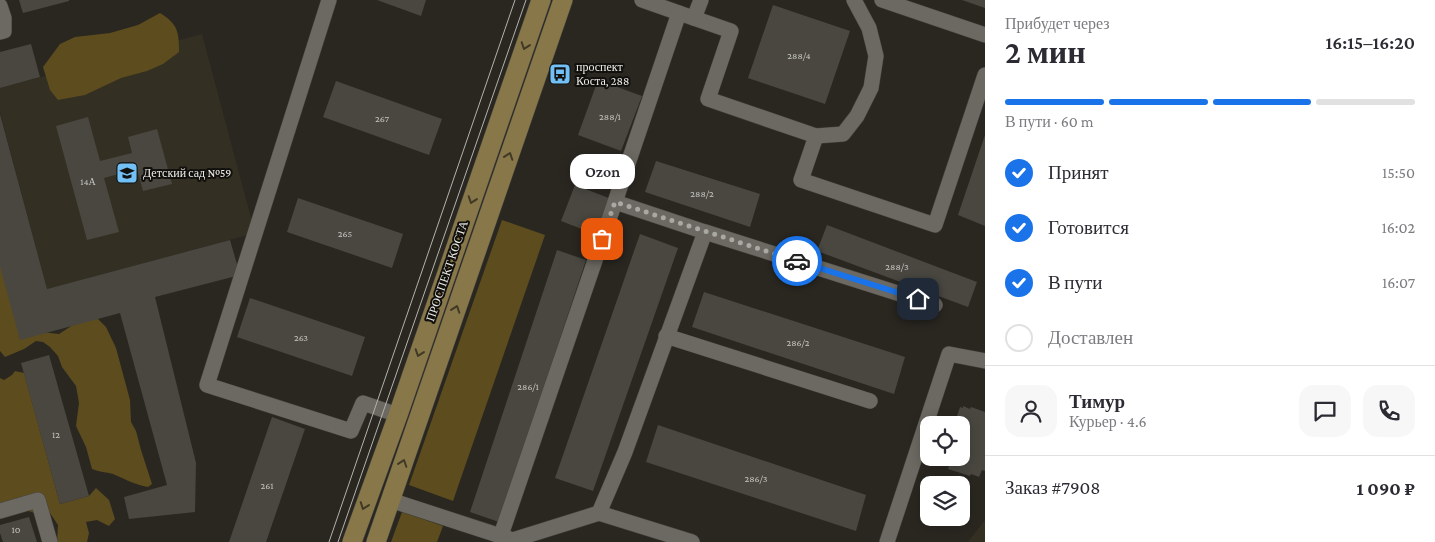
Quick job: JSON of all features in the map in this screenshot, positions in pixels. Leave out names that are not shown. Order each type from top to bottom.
[{"type":"main road","name":"ПРОСПЕКТ КОСТА","points":[[352,542],[398,415],[541,0]]},
{"type":"main road","name":"ПРОСПЕКТ КОСТА","points":[[376,542],[563,0]]},
{"type":"street","points":[[329,0],[207,385],[351,432],[363,403],[398,415]]},
{"type":"street","points":[[642,0],[731,31],[708,99],[816,136],[843,134],[857,116],[871,88],[876,56],[869,28],[854,0]]},
{"type":"street","points":[[694,18],[701,0]]},
{"type":"street","points":[[882,0],[985,35]]},
{"type":"street","points":[[0,6],[4,18],[4,31],[0,32]]},
{"type":"street","points":[[501,535],[679,13]]},
{"type":"street","points":[[816,136],[801,180],[935,225],[985,75]]},
{"type":"street","points":[[615,202],[936,305]]},
{"type":"street","points":[[599,513],[625,452],[704,232]]},
{"type":"street","points":[[666,336],[870,401]]},
{"type":"street","points":[[887,542],[949,354],[985,361]]},
{"type":"street","points":[[0,511],[38,500],[50,542]]},
{"type":"street","points":[[390,500],[513,540],[599,513],[692,542]]},
{"type":"shaded area","points":[[160,13],[174,25],[178,34],[179,45],[179,52],[163,64],[147,71],[121,78],[85,95],[58,100],[50,90],[43,67],[60,44],[75,37],[110,33],[138,25]]},
{"type":"shaded area","name":"Детский сад №59","points":[[202,34],[255,233],[47,289],[0,112],[0,88]]},
{"type":"shaded area","points":[[502,220],[545,235],[453,501],[409,485]]},
{"type":"shaded area","points":[[0,231],[32,331],[59,334],[79,321],[98,319],[106,327],[116,348],[130,400],[131,422],[136,431],[152,484],[148,487],[113,474],[92,469],[86,447],[76,426],[79,403],[76,386],[62,367],[58,356],[50,347],[43,342],[36,341],[24,349],[5,357],[0,351]]},
{"type":"shaded area","points":[[15,371],[24,373],[60,504],[89,496],[96,488],[109,500],[115,519],[109,526],[97,520],[86,522],[89,533],[87,542],[57,542],[58,525],[46,507],[41,515],[19,508],[0,518],[0,378],[4,380]]},
{"type":"shaded area","points":[[402,512],[443,526],[437,542],[391,542]]},
{"type":"shaded area","points":[[985,520],[985,542],[968,542]]},
{"type":"building","points":[[19,0],[69,0],[69,1],[23,13]]},
{"type":"building","points":[[377,0],[426,0],[421,16]]},
{"type":"building","points":[[962,0],[985,0],[985,8]]},
{"type":"building","points":[[773,5],[850,31],[825,104],[748,78]]},
{"type":"building","points":[[31,44],[40,77],[0,88],[0,52]]},
{"type":"building","points":[[598,80],[642,96],[621,151],[578,135]]},
{"type":"building","points":[[336,81],[442,119],[429,155],[323,117]]},
{"type":"building","points":[[0,114],[47,289],[230,240],[240,275],[155,297],[196,463],[195,512],[129,519],[124,497],[167,485],[120,313],[20,340],[0,266]]},
{"type":"building","points":[[88,117],[100,161],[132,153],[128,137],[157,129],[172,184],[143,191],[137,169],[104,178],[119,232],[87,240],[56,126]]},
{"type":"building","points":[[985,135],[985,226],[958,215]]},
{"type":"building","points":[[656,161],[760,194],[750,227],[645,192]]},
{"type":"building","points":[[575,185],[614,200],[600,236],[561,221]]},
{"type":"building","points":[[298,198],[403,234],[392,268],[287,232]]},
{"type":"building","points":[[827,225],[977,282],[968,307],[817,251]]},
{"type":"building","points":[[640,234],[678,248],[593,491],[555,478]]},
{"type":"building","points":[[557,250],[586,260],[499,522],[470,512]]},
{"type":"building","points":[[704,292],[905,357],[894,394],[692,327]]},
{"type":"building","points":[[250,298],[365,337],[352,376],[237,337]]},
{"type":"building","points":[[49,355],[89,496],[60,504],[21,363]]},
{"type":"building","points":[[963,406],[970,409],[971,407],[985,412],[985,471],[982,470],[979,477],[948,469],[949,466],[970,466],[970,416],[957,416],[960,407],[963,408]]},
{"type":"building","points":[[272,417],[305,429],[266,542],[229,542]]},
{"type":"building","points":[[658,425],[866,495],[856,531],[646,462]]},
{"type":"building","points":[[29,517],[37,542],[3,542],[0,525]]},
{"type":"tram line","points":[[329,542],[515,0]]},
{"type":"tram line","points":[[338,542],[526,0]]},
{"type":"way so far","points":[[602,239],[615,202],[797,261]]},
{"type":"place","name":"проспект Коста, 288","points":[[560,74]]},
{"type":"place","name":"Детский сад №59","points":[[127,173]]},
{"type":"place","name":"Ozon","points":[[602,239]]},
{"type":"route","points":[[797,261],[918,299]]}]
